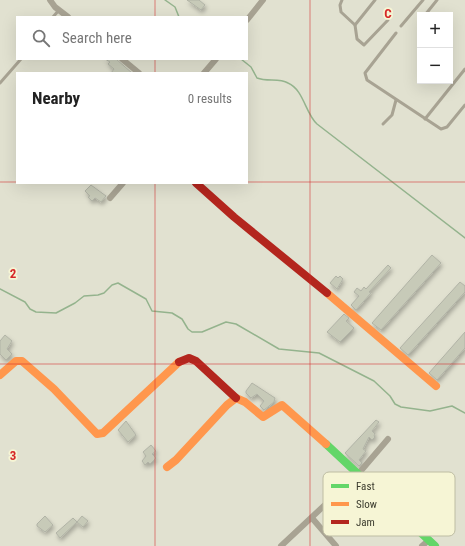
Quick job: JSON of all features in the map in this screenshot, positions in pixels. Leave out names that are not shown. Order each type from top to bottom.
[{"type":"street","points":[[50,0],[67,16]]},
{"type":"street","points":[[248,19],[263,0]]},
{"type":"street","points":[[123,60],[138,72]]},
{"type":"street","points":[[205,72],[215,60]]},
{"type":"street","points":[[110,198],[122,184]]},
{"type":"street","points":[[197,184],[436,386]]},
{"type":"street","points":[[0,375],[16,361],[22,361],[54,389],[97,434],[103,433],[137,403],[180,361],[189,358],[196,361],[236,398],[245,402],[263,417],[278,406],[284,406],[358,472]]},
{"type":"street","points":[[167,468],[227,405],[236,398]]},
{"type":"street","points":[[360,472],[388,439]]},
{"type":"street","points":[[280,546],[323,507]]},
{"type":"street","points":[[312,518],[323,531]]},
{"type":"street","points":[[327,536],[336,546]]},
{"type":"street","points":[[422,546],[432,543],[425,536]]},
{"type":"lane","points":[[342,0],[340,5],[341,12],[354,25],[357,39],[364,45],[388,20]]},
{"type":"lane","points":[[354,25],[374,0]]},
{"type":"lane","points":[[401,26],[423,0]]},
{"type":"lane","points":[[427,12],[437,0]]},
{"type":"lane","points":[[54,16],[59,10]]},
{"type":"lane","points":[[396,32],[365,73],[367,80],[425,119],[444,129],[465,105]]},
{"type":"lane","points":[[0,83],[20,60]]},
{"type":"lane","points":[[425,119],[465,69]]},
{"type":"lane","points":[[384,124],[392,115],[396,100]]},
{"type":"building","points":[[187,0],[199,0],[205,5],[201,10]]},
{"type":"building","points":[[107,60],[117,60],[131,72],[112,72],[114,69],[108,64],[110,62]]},
{"type":"building","points":[[91,185],[106,196],[101,202],[95,198],[92,201],[88,197],[90,196],[85,191]]},
{"type":"building","points":[[432,255],[441,263],[381,330],[372,323]]},
{"type":"building","points":[[388,265],[391,268],[369,292],[371,293],[356,310],[351,305],[359,296],[354,292],[357,288],[361,291],[364,287],[366,289]]},
{"type":"building","points":[[336,276],[338,278],[340,276],[343,279],[337,289],[330,283]]},
{"type":"building","points":[[460,282],[465,286],[465,292],[408,355],[400,348]]},
{"type":"building","points":[[344,314],[349,318],[346,321],[354,328],[340,342],[327,332]]},
{"type":"building","points":[[465,332],[465,348],[437,380],[429,373]]},
{"type":"building","points":[[5,335],[12,341],[7,349],[12,354],[6,360],[0,354],[0,341]]},
{"type":"building","points":[[252,383],[275,398],[274,402],[264,410],[260,406],[264,401],[257,394],[251,398],[246,393]]},
{"type":"building","points":[[376,420],[379,422],[372,431],[375,434],[375,437],[372,440],[369,437],[363,449],[366,451],[359,460],[362,463],[359,466],[345,453]]},
{"type":"building","points":[[126,421],[136,435],[128,442],[118,430]]},
{"type":"building","points":[[151,445],[156,451],[152,454],[156,458],[150,464],[148,462],[145,465],[142,461],[146,456],[143,452]]},
{"type":"building","points":[[45,516],[53,525],[45,532],[37,526],[37,524]]},
{"type":"building","points":[[82,516],[88,521],[83,527],[77,522]]},
{"type":"building","points":[[73,518],[77,522],[60,538],[56,533]]},
{"type":"waterway","points":[[165,0],[175,7],[179,16]]},
{"type":"waterway","points":[[242,60],[251,67],[257,78],[277,80],[293,86],[298,91],[317,124],[465,238]]},
{"type":"waterway","points":[[0,289],[25,302],[30,309],[36,312],[56,313],[75,303],[84,296],[104,293],[112,285],[118,283],[146,299],[152,311],[172,313],[182,319],[188,329],[192,332],[202,332],[226,322],[236,324],[279,349],[319,353],[374,381],[390,396],[395,404],[401,407],[430,411],[452,406],[465,413]]},
{"type":"traffic: fast","points":[[326,444],[356,472]]},
{"type":"traffic: fast","points":[[424,536],[435,546]]},
{"type":"traffic: slow","points":[[327,293],[436,386]]},
{"type":"traffic: slow","points":[[0,375],[16,361],[22,361],[54,389],[97,434],[103,433],[179,362]]},
{"type":"traffic: slow","points":[[167,467],[176,460],[227,405],[236,398],[245,402],[263,417],[282,405],[326,444]]},
{"type":"traffic: jam","points":[[197,184],[234,217],[327,293]]},
{"type":"traffic: jam","points":[[179,362],[189,358],[196,361],[236,398]]}]
